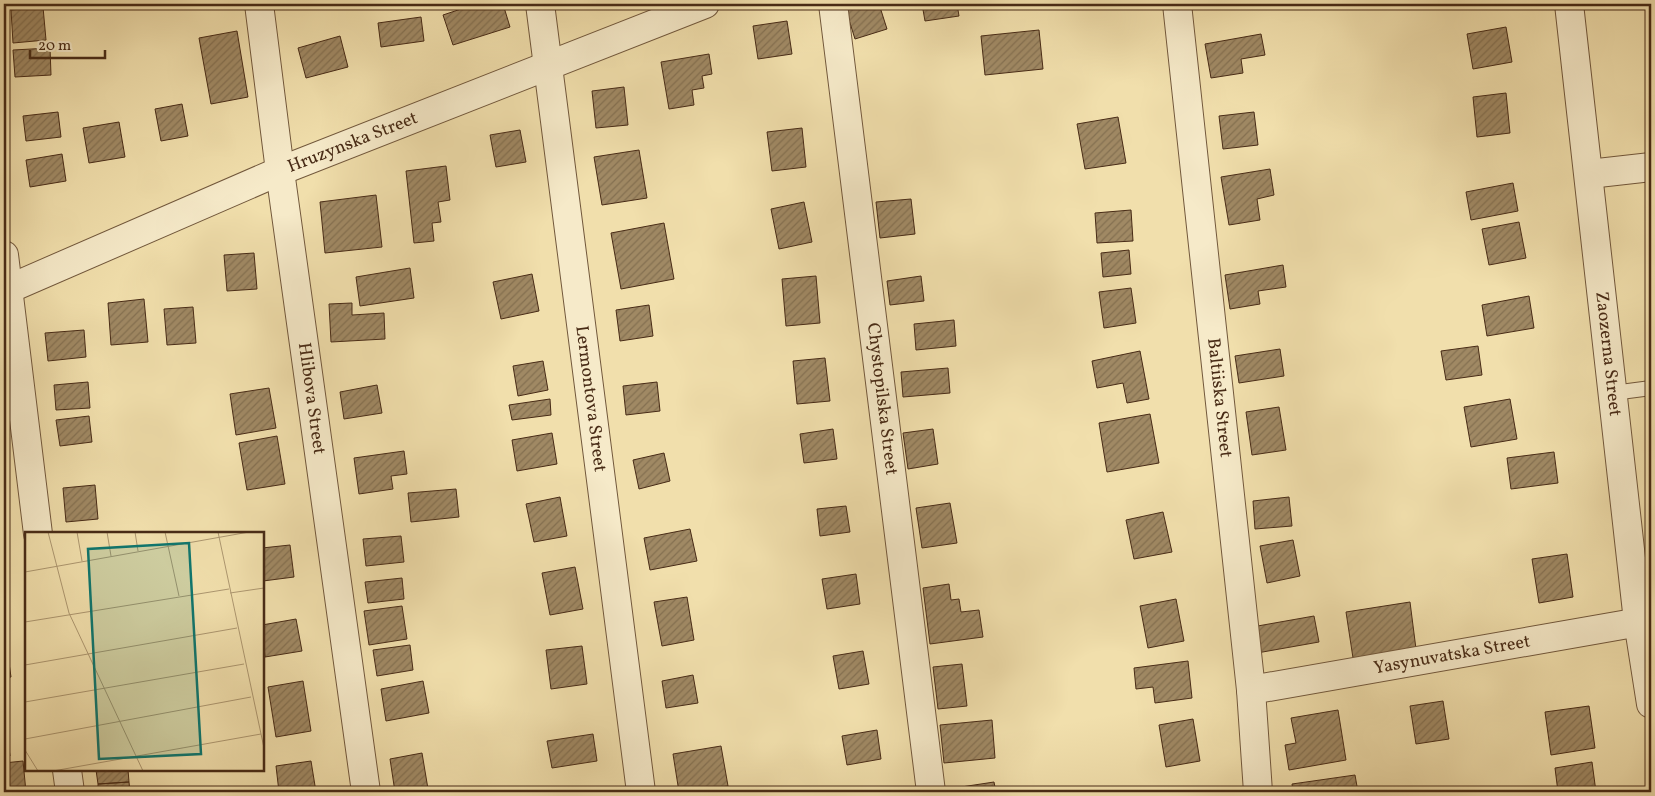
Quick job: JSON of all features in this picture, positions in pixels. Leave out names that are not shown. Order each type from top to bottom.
[{"type":"street","name":"Hlibova Street","points":[[259,4],[280,171],[366,792]]},
{"type":"street","name":"Lermontova Street","points":[[540,4],[641,792]]},
{"type":"street","name":"Hruzynska Street","points":[[6,290],[280,171],[704,4]]},
{"type":"street","name":"Chystopilska Street","points":[[832,4],[931,792]]},
{"type":"street","name":"Baltiiska Street","points":[[1177,4],[1251,690],[1258,792]]},
{"type":"street","name":"Zaozerna Street","points":[[1569,4],[1613,393],[1644,620],[1651,704]]},
{"type":"street","points":[[1588,174],[1651,167]]},
{"type":"street","points":[[4,255],[6,290],[38,532]]},
{"type":"street","name":"Yasynuvatska Street","points":[[1251,690],[1644,620]]},
{"type":"street","points":[[67,771],[70,792]]},
{"type":"lane","points":[[1613,393],[1651,388]]},
{"type":"building","points":[[476,4],[503,4],[510,27],[453,45],[443,15]]},
{"type":"building","points":[[844,4],[879,4],[887,29],[855,39]]},
{"type":"building","points":[[922,4],[957,4],[959,16],[925,21]]},
{"type":"building","points":[[1065,4],[1101,4],[1101,6],[1065,9]]},
{"type":"building","points":[[43,7],[46,40],[13,43],[11,10]]},
{"type":"building","points":[[421,17],[424,41],[381,47],[378,23]]},
{"type":"building","points":[[787,21],[792,54],[758,59],[753,26]]},
{"type":"building","points":[[1506,27],[1512,62],[1473,69],[1467,34]]},
{"type":"building","points":[[1039,30],[1043,69],[985,75],[981,36]]},
{"type":"building","points":[[237,31],[248,97],[211,104],[199,38]]},
{"type":"building","points":[[1261,34],[1265,55],[1241,59],[1243,73],[1211,78],[1205,44]]},
{"type":"building","points":[[340,36],[348,67],[306,78],[298,48]]},
{"type":"building","points":[[50,48],[51,75],[15,77],[13,50]]},
{"type":"building","points":[[709,54],[712,74],[702,76],[704,88],[692,90],[694,105],[669,109],[661,62]]},
{"type":"building","points":[[624,87],[628,125],[596,128],[592,91]]},
{"type":"building","points":[[1506,93],[1510,133],[1477,137],[1473,97]]},
{"type":"building","points":[[182,104],[188,136],[161,141],[155,109]]},
{"type":"building","points":[[58,112],[61,137],[26,141],[23,116]]},
{"type":"building","points":[[1254,112],[1258,145],[1223,149],[1219,116]]},
{"type":"building","points":[[1118,117],[1126,163],[1085,169],[1077,124]]},
{"type":"building","points":[[119,122],[125,157],[89,163],[83,128]]},
{"type":"building","points":[[802,128],[806,167],[772,171],[767,132]]},
{"type":"building","points":[[520,130],[526,162],[496,167],[490,135]]},
{"type":"building","points":[[639,150],[647,198],[602,205],[594,157]]},
{"type":"building","points":[[62,154],[66,181],[30,187],[26,160]]},
{"type":"building","points":[[446,166],[450,200],[438,202],[441,222],[432,223],[434,241],[414,243],[406,171]]},
{"type":"building","points":[[1270,169],[1274,195],[1257,199],[1260,220],[1229,225],[1221,177]]},
{"type":"building","points":[[1513,183],[1518,211],[1471,220],[1466,192]]},
{"type":"building","points":[[376,195],[382,247],[325,253],[320,202]]},
{"type":"building","points":[[911,199],[915,234],[880,238],[876,202]]},
{"type":"building","points":[[804,202],[812,242],[779,249],[771,209]]},
{"type":"building","points":[[1131,210],[1133,241],[1097,243],[1095,213]]},
{"type":"building","points":[[1519,222],[1526,258],[1489,265],[1482,229]]},
{"type":"building","points":[[664,223],[674,279],[621,289],[611,233]]},
{"type":"building","points":[[1129,250],[1131,274],[1103,277],[1101,253]]},
{"type":"building","points":[[254,253],[257,289],[227,291],[224,255]]},
{"type":"building","points":[[1283,265],[1286,287],[1258,291],[1260,304],[1230,309],[1225,275]]},
{"type":"building","points":[[410,268],[414,298],[360,306],[356,277]]},
{"type":"building","points":[[532,274],[539,311],[501,319],[493,282]]},
{"type":"building","points":[[816,276],[820,323],[786,326],[782,279]]},
{"type":"building","points":[[921,276],[924,301],[890,305],[887,281]]},
{"type":"building","points":[[1131,288],[1136,323],[1104,328],[1099,292]]},
{"type":"building","points":[[1529,296],[1534,328],[1487,336],[1482,305]]},
{"type":"building","points":[[144,299],[148,342],[111,345],[108,303]]},
{"type":"building","points":[[352,303],[352,315],[384,313],[385,339],[331,342],[329,304]]},
{"type":"building","points":[[649,305],[653,336],[620,341],[616,310]]},
{"type":"building","points":[[193,307],[196,343],[167,345],[164,309]]},
{"type":"building","points":[[954,320],[956,346],[916,350],[914,324]]},
{"type":"building","points":[[84,330],[86,357],[48,361],[45,333]]},
{"type":"building","points":[[1478,346],[1482,375],[1446,380],[1441,351]]},
{"type":"building","points":[[1280,349],[1284,376],[1239,383],[1235,356]]},
{"type":"building","points":[[1140,351],[1149,399],[1127,403],[1123,383],[1097,388],[1092,361]]},
{"type":"building","points":[[825,358],[830,401],[797,404],[793,361]]},
{"type":"building","points":[[543,361],[548,390],[518,396],[513,366]]},
{"type":"building","points":[[948,368],[950,393],[903,397],[901,372]]},
{"type":"building","points":[[88,382],[90,408],[56,410],[54,385]]},
{"type":"building","points":[[657,382],[660,411],[626,415],[623,386]]},
{"type":"building","points":[[377,385],[382,413],[344,419],[340,392]]},
{"type":"building","points":[[269,388],[276,428],[236,435],[230,394]]},
{"type":"building","points":[[550,399],[551,415],[512,420],[509,405]]},
{"type":"building","points":[[1510,399],[1517,439],[1471,447],[1464,407]]},
{"type":"building","points":[[1279,407],[1286,450],[1252,455],[1246,412]]},
{"type":"building","points":[[1150,414],[1159,463],[1107,472],[1099,423]]},
{"type":"building","points":[[89,416],[92,442],[60,446],[56,420]]},
{"type":"building","points":[[833,429],[837,459],[804,463],[800,434]]},
{"type":"building","points":[[933,429],[938,464],[908,469],[903,433]]},
{"type":"building","points":[[552,433],[557,464],[517,471],[512,440]]},
{"type":"building","points":[[277,436],[285,484],[247,490],[239,443]]},
{"type":"building","points":[[404,451],[407,474],[391,476],[393,489],[359,494],[354,458]]},
{"type":"building","points":[[1554,452],[1558,483],[1511,489],[1507,458]]},
{"type":"building","points":[[664,453],[670,481],[639,489],[633,460]]},
{"type":"building","points":[[95,485],[98,519],[66,522],[63,488]]},
{"type":"building","points":[[456,489],[459,517],[411,522],[408,493]]},
{"type":"building","points":[[560,497],[567,536],[534,542],[526,504]]},
{"type":"building","points":[[1289,497],[1292,526],[1255,529],[1253,501]]},
{"type":"building","points":[[950,503],[957,543],[922,548],[916,508]]},
{"type":"building","points":[[846,506],[850,532],[820,536],[817,509]]},
{"type":"building","points":[[1163,512],[1172,552],[1134,559],[1126,520]]},
{"type":"building","points":[[690,529],[697,561],[650,570],[644,538]]},
{"type":"building","points":[[401,536],[404,562],[366,566],[363,539]]},
{"type":"building","points":[[1293,540],[1300,576],[1267,583],[1260,546]]},
{"type":"building","points":[[290,545],[294,577],[264,581],[264,548]]},
{"type":"building","points":[[1567,554],[1573,597],[1539,603],[1532,559]]},
{"type":"building","points":[[575,567],[583,609],[550,615],[542,573]]},
{"type":"building","points":[[856,574],[860,604],[827,609],[822,579]]},
{"type":"building","points":[[402,578],[404,599],[368,603],[365,582]]},
{"type":"building","points":[[949,584],[951,600],[959,599],[961,612],[979,610],[983,637],[930,644],[923,588]]},
{"type":"building","points":[[687,597],[694,640],[662,646],[654,602]]},
{"type":"building","points":[[1176,599],[1184,641],[1148,648],[1140,606]]},
{"type":"building","points":[[1410,602],[1416,649],[1353,658],[1346,612]]},
{"type":"building","points":[[402,606],[407,639],[369,645],[364,611]]},
{"type":"building","points":[[1314,616],[1319,642],[1257,653],[1252,627]]},
{"type":"building","points":[[296,619],[302,651],[265,657],[264,625]]},
{"type":"building","points":[[410,645],[413,670],[377,676],[373,650]]},
{"type":"building","points":[[582,646],[587,684],[551,689],[546,650]]},
{"type":"building","points":[[4,649],[7,649],[11,677],[4,678]]},
{"type":"building","points":[[863,651],[869,684],[839,689],[833,656]]},
{"type":"building","points":[[1188,661],[1192,698],[1155,703],[1153,687],[1136,689],[1134,668]]},
{"type":"building","points":[[962,664],[967,706],[938,709],[933,667]]},
{"type":"building","points":[[693,675],[698,703],[666,708],[662,681]]},
{"type":"building","points":[[303,681],[311,731],[276,737],[268,687]]},
{"type":"building","points":[[423,681],[429,713],[386,721],[381,689]]},
{"type":"building","points":[[1443,701],[1449,739],[1416,744],[1410,706]]},
{"type":"building","points":[[1589,706],[1595,748],[1551,755],[1545,712]]},
{"type":"building","points":[[1338,710],[1346,760],[1289,770],[1285,745],[1296,743],[1291,718]]},
{"type":"building","points":[[1193,719],[1200,761],[1166,767],[1159,725]]},
{"type":"building","points":[[992,720],[995,758],[944,763],[940,725]]},
{"type":"building","points":[[4,725],[6,725],[10,756],[4,756]]},
{"type":"building","points":[[877,730],[881,759],[847,765],[842,736]]},
{"type":"building","points":[[593,734],[597,761],[552,768],[547,741]]},
{"type":"building","points":[[721,746],[728,786],[679,792],[673,754]]},
{"type":"building","points":[[422,753],[428,789],[395,792],[390,759]]},
{"type":"building","points":[[23,761],[26,792],[4,792],[4,763]]},
{"type":"building","points":[[311,761],[316,792],[279,792],[276,766]]},
{"type":"building","points":[[1592,762],[1596,792],[1558,792],[1555,768]]},
{"type":"building","points":[[96,771],[128,771],[129,782],[98,784]]},
{"type":"building","points":[[1355,775],[1358,792],[1293,792],[1292,784]]},
{"type":"building","points":[[129,782],[130,792],[98,792],[98,784]]},
{"type":"building","points":[[994,782],[996,792],[948,792],[948,789]]}]
